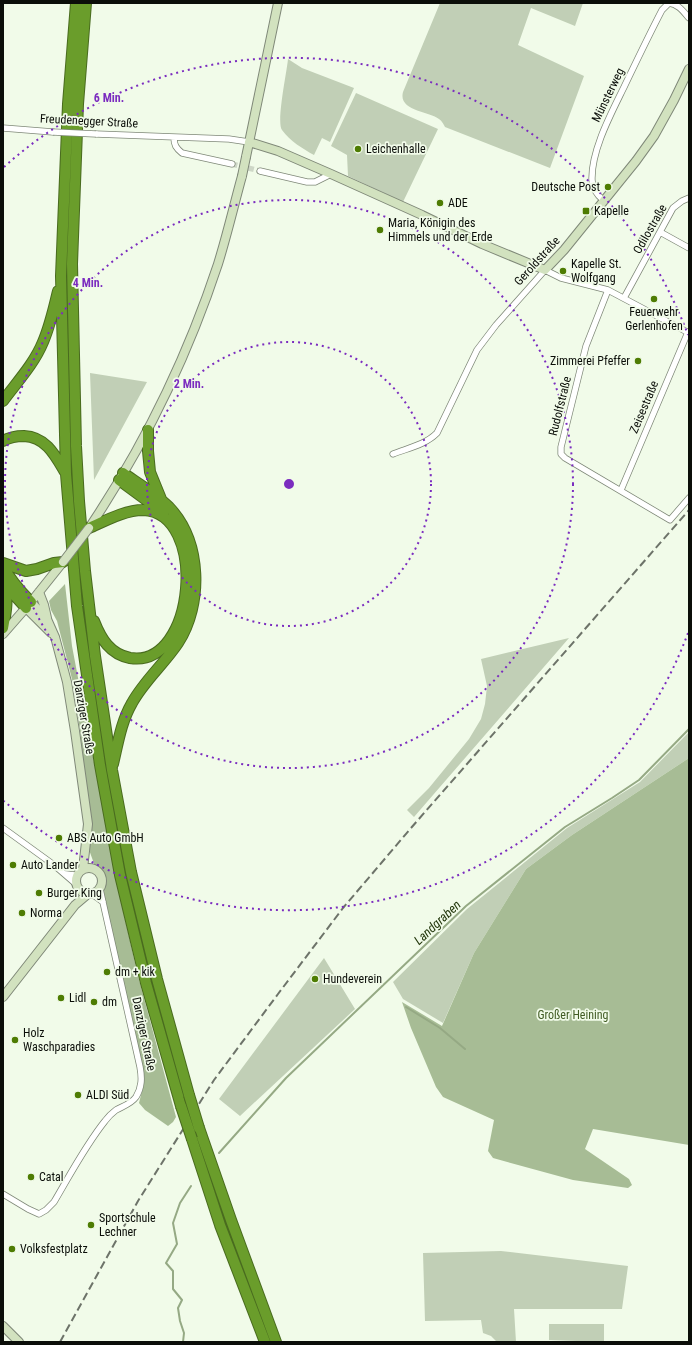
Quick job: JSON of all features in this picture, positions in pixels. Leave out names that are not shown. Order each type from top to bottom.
[{"type":"highway","points":[[76,3],[68,104],[61,276],[66,474],[77,606],[92,712],[120,875],[146,983],[181,1106],[220,1225],[265,1342]]},
{"type":"highway","points":[[86,3],[78,104],[72,264],[79,501],[88,604],[112,770],[131,872],[145,930],[199,1128],[276,1342]]},
{"type":"highway","points":[[3,401],[32,363],[44,340],[52,318],[61,276]]},
{"type":"highway","points":[[148,430],[150,472],[160,500]]},
{"type":"highway","points":[[3,441],[15,436],[32,437],[39,440],[49,448],[66,474]]},
{"type":"highway","points":[[88,604],[100,637],[110,649],[125,657],[142,658],[149,656],[162,648],[169,640],[180,620],[185,598],[186,584],[186,572],[182,546],[167,518],[121,477]]},
{"type":"highway","points":[[112,770],[120,733],[132,703],[144,685],[178,643],[190,615],[194,597],[195,579],[194,562],[187,535],[179,520],[170,508],[160,500],[121,477]]},
{"type":"highway","points":[[89,528],[136,510],[145,510],[167,518]]},
{"type":"highway","points":[[3,564],[26,570],[57,566]]},
{"type":"highway","points":[[3,564],[7,574],[29,605]]},
{"type":"highway","points":[[3,579],[16,597],[29,605]]},
{"type":"highway","points":[[3,584],[7,598],[7,609],[3,628]]},
{"type":"street","points":[[3,634],[29,605],[57,566],[89,528],[121,477],[167,394],[198,322],[218,262],[242,176],[278,3]]},
{"type":"street","points":[[668,3],[676,5],[689,18]]},
{"type":"street","name":"Münsterweg","points":[[604,201],[594,191],[592,180],[594,160],[600,138],[662,10],[668,3]]},
{"type":"street","name":"Geroldstraße","points":[[393,454],[422,444],[437,433],[477,350],[496,325],[566,247],[636,161],[654,136],[689,69]]},
{"type":"street","name":"Freudenegger Straße","points":[[3,128],[174,138],[229,139],[249,142],[278,151],[422,215],[482,244],[545,270]]},
{"type":"street","points":[[174,138],[176,149],[182,153],[232,164]]},
{"type":"street","points":[[260,171],[307,182],[315,182],[331,174]]},
{"type":"street","name":"Odilostraße","points":[[624,298],[673,208],[689,198]]},
{"type":"street","points":[[660,232],[689,248]]},
{"type":"street","points":[[545,270],[561,278],[608,290],[688,333]]},
{"type":"street","name":"Rudolfstraße","points":[[608,290],[586,346],[560,450],[561,454],[670,520],[689,498]]},
{"type":"street","name":"Zeisestraße","points":[[621,490],[688,333]]},
{"type":"street","points":[[39,592],[47,619]]},
{"type":"street","points":[[29,605],[55,637]]},
{"type":"street","name":"Danziger Straße","points":[[29,605],[47,619],[55,637],[66,682],[85,793],[88,824],[86,848],[81,871],[76,879],[78,887],[75,905]]},
{"type":"street","points":[[3,828],[66,874],[78,887],[103,902]]},
{"type":"street","name":"Danziger Straße","points":[[3,1194],[33,1212],[39,1214],[46,1210],[54,1202],[105,1120],[116,1110],[132,1101],[140,1088],[142,1078],[140,1067],[100,889],[103,881],[97,870],[93,868],[86,848]]},
{"type":"street","points":[[66,874],[74,875],[81,871],[93,868]]},
{"type":"street","points":[[3,997],[75,905],[100,889]]},
{"type":"street","points":[[3,1326],[19,1342]]},
{"type":"green space","points":[[440,3],[583,3],[575,26],[531,8],[518,45],[584,76],[550,168],[445,127],[439,119],[434,116],[415,110],[405,103],[403,92]]},
{"type":"green space","points":[[288,59],[302,68],[354,88],[330,142],[322,138],[314,155],[289,138],[282,130],[280,125]]},
{"type":"green space","points":[[356,93],[438,129],[403,202],[348,176],[347,155],[331,146]]},
{"type":"green space","points":[[90,373],[147,382],[94,480]]},
{"type":"green space","points":[[65,584],[72,646],[117,884],[138,976],[176,1117],[168,1126],[145,1110],[139,1103],[143,1087],[143,1077],[104,899],[103,891],[106,885],[106,880],[104,875],[96,869],[88,847],[90,828],[80,730],[72,679],[57,621],[51,610],[49,601]]},
{"type":"green space","points":[[569,638],[414,817],[407,810],[429,788],[469,739],[481,719],[485,704],[487,686],[481,659]]},
{"type":"green space","points":[[689,732],[689,758],[572,835],[526,869],[474,953],[443,1023],[403,999],[393,982],[467,909],[567,828],[640,782]]},
{"type":"green space","name":"Großer Heining","points":[[689,758],[689,1145],[593,1129],[585,1149],[629,1179],[632,1185],[628,1188],[573,1180],[493,1158],[488,1151],[494,1120],[443,1097],[436,1087],[411,1028],[402,1002],[442,1026],[474,953],[526,869],[572,835]]},
{"type":"green space","points":[[324,958],[355,1009],[240,1116],[219,1099]]},
{"type":"green space","points":[[501,1251],[628,1266],[622,1309],[514,1309],[516,1342],[497,1342],[491,1336],[483,1333],[481,1320],[425,1321],[423,1253]]},
{"type":"green space","points":[[549,1324],[604,1324],[604,1342],[549,1340]]},
{"type":"waterway","name":"Landgraben","points":[[219,1153],[286,1078],[466,906],[565,827],[639,780],[689,729]]},
{"type":"waterway","points":[[406,1007],[440,1028],[465,1049]]},
{"type":"waterway","name":"Landgraben","points":[[183,1342],[184,1333],[178,1308],[182,1300],[173,1289],[173,1271],[166,1263],[177,1244],[173,1223],[180,1203],[191,1186]]},
{"type":"tunnel","points":[[232,164],[260,171]]},
{"type":"railway","points":[[60,1342],[138,1201],[214,1080],[343,908],[689,510]]},
{"type":"place","name":"Leichenhalle","points":[[358,149]]},
{"type":"place","name":"Deutsche Post","points":[[608,187]]},
{"type":"place","name":"ADE","points":[[440,203]]},
{"type":"place","name":"Kapelle","points":[[586,211]]},
{"type":"place","name":"Maria, Königin des Himmels und der Erde","points":[[380,230]]},
{"type":"place","name":"Kapelle St. Wolfgang","points":[[563,271]]},
{"type":"place","name":"Feuerwehr Gerlenhofen","points":[[654,299]]},
{"type":"place","name":"Zimmerei Pfeffer","points":[[638,361]]},
{"type":"place","name":"ABS Auto GmbH","points":[[59,838]]},
{"type":"place","name":"Auto Lander","points":[[13,865]]},
{"type":"place","name":"Burger King","points":[[39,893]]},
{"type":"place","name":"Norma","points":[[22,913]]},
{"type":"place","name":"dm + kik","points":[[107,972]]},
{"type":"place","name":"Hundeverein","points":[[315,979]]},
{"type":"place","name":"Lidl","points":[[61,998]]},
{"type":"place","name":"dm","points":[[94,1002]]},
{"type":"place","name":"Holz Waschparadies","points":[[15,1040]]},
{"type":"place","name":"ALDI Süd","points":[[78,1095]]},
{"type":"place","name":"Catal","points":[[31,1177]]},
{"type":"place","name":"Sportschule Lechner","points":[[91,1225]]},
{"type":"place","name":"Volksfestplatz","points":[[12,1249]]}]
